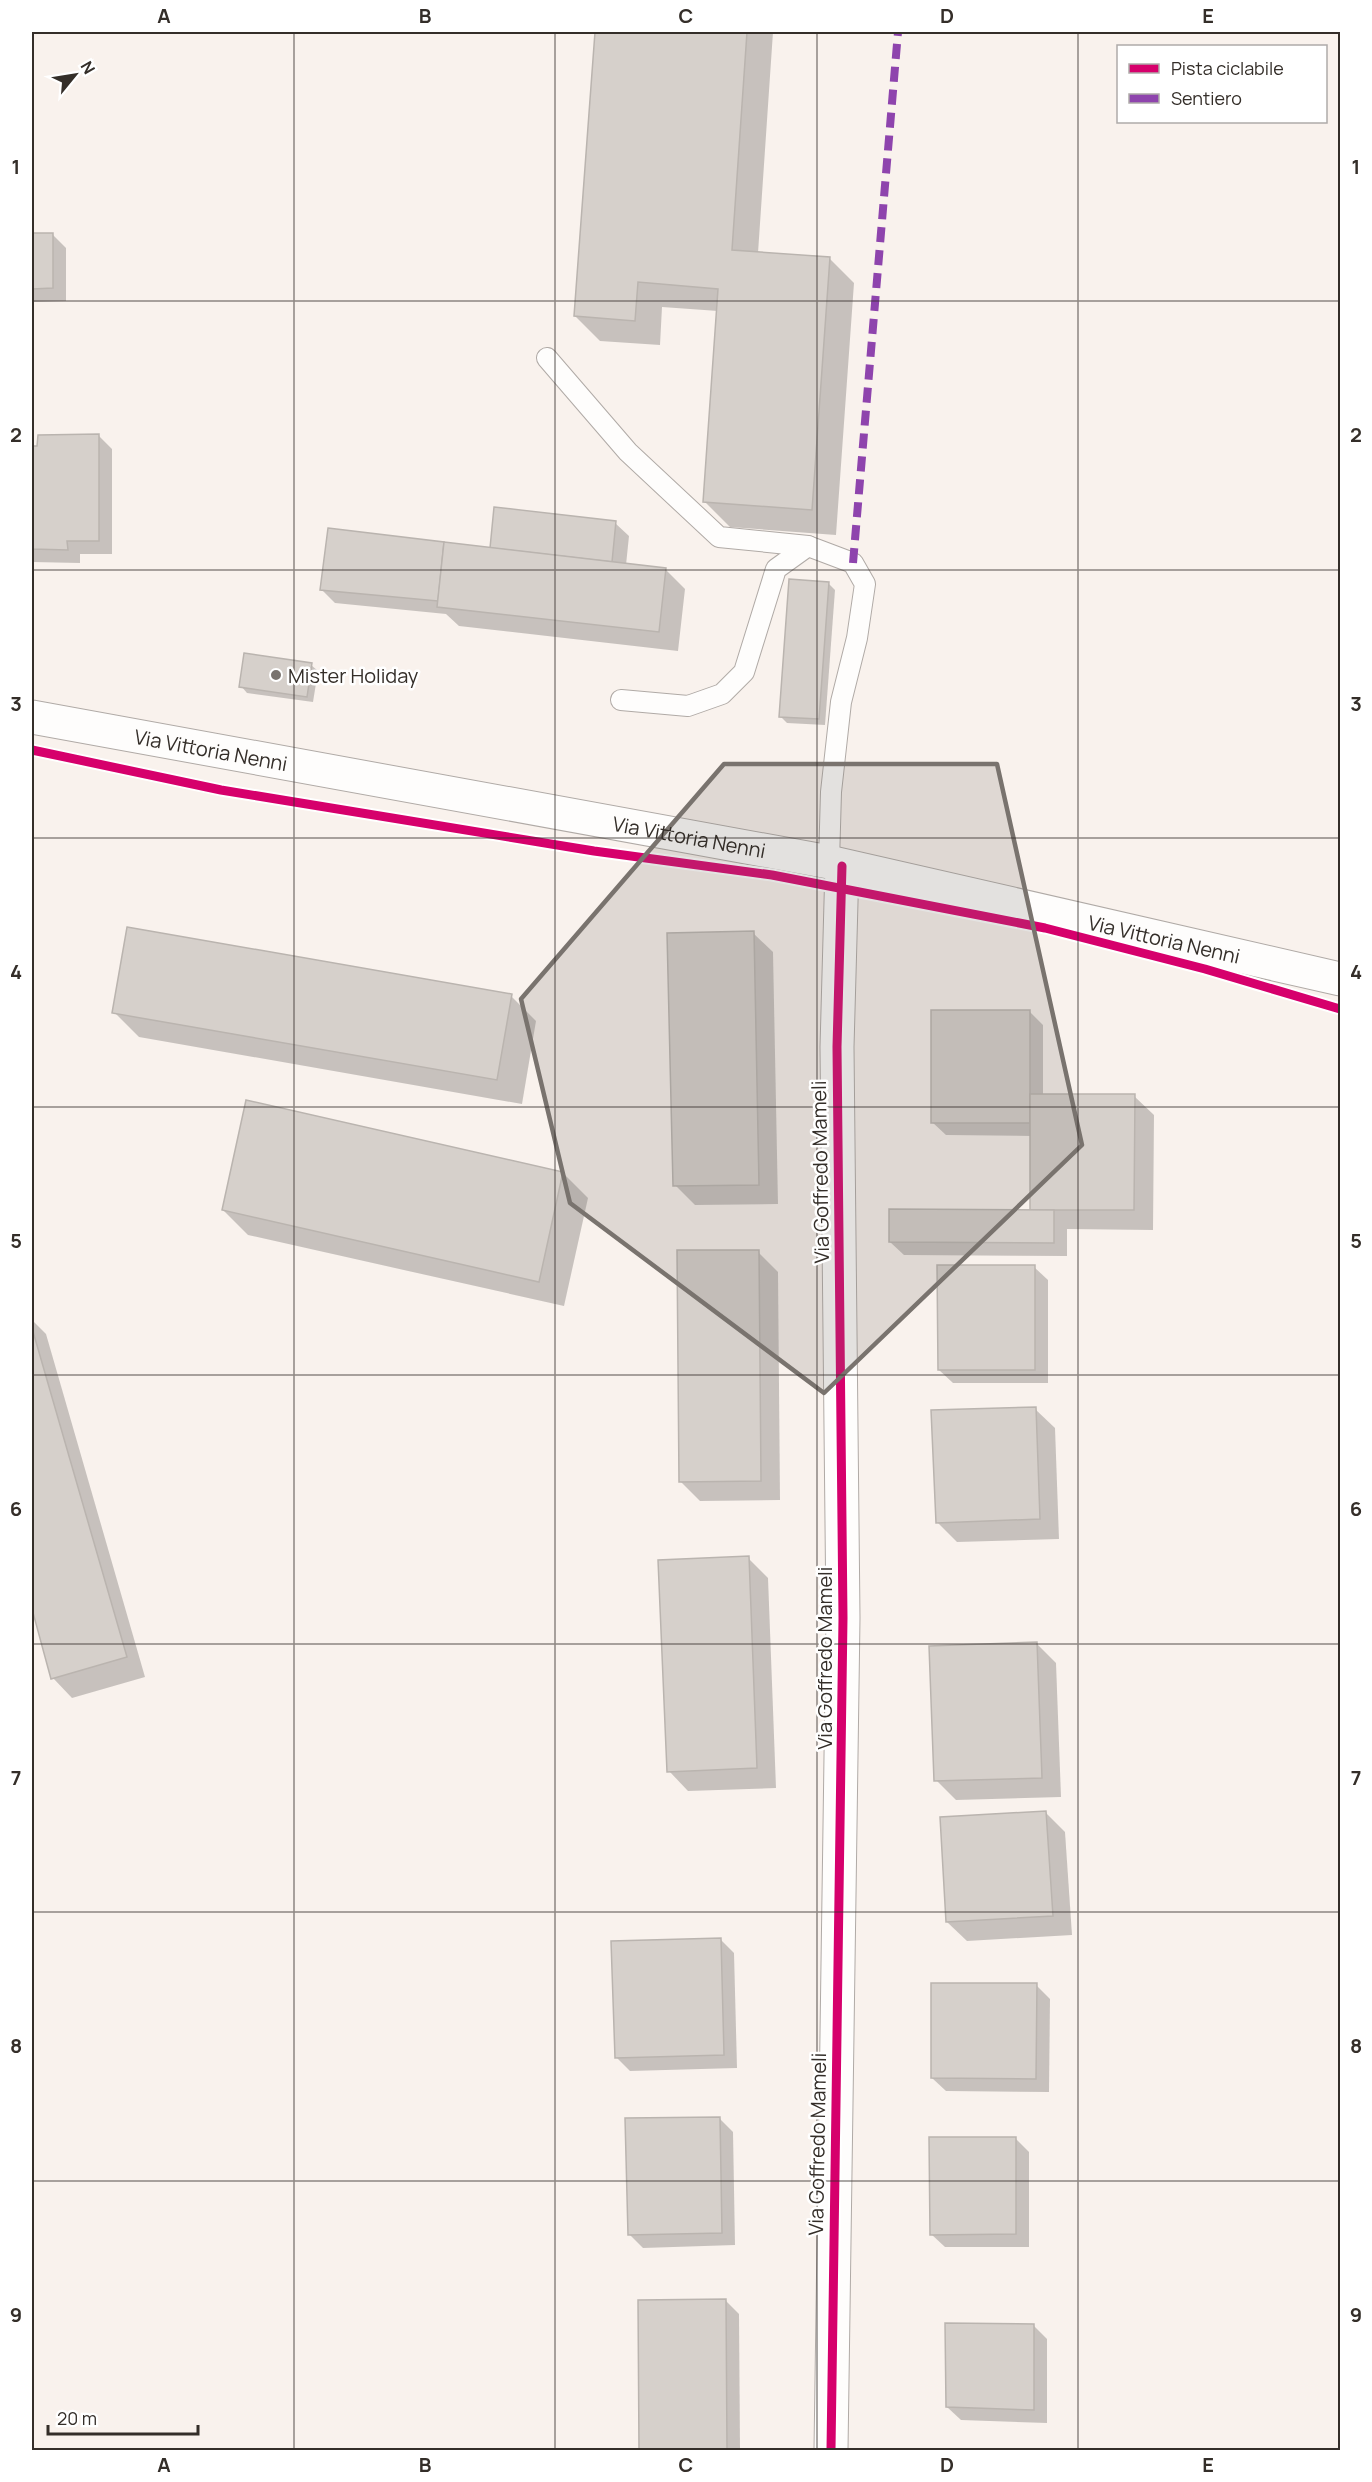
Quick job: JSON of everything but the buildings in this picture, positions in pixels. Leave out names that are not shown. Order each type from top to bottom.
[{"type":"street","name":"Via Vittoria Nenni","points":[[32,717],[836,864],[1341,979]]},
{"type":"street","name":"Via Goffredo Mameli","points":[[831,2451],[843,1618],[836,864]]},
{"type":"lane","points":[[547,358],[628,452],[719,537],[808,546],[853,563],[865,584],[857,638],[842,702],[831,792],[836,864]]},
{"type":"lane","points":[[621,700],[688,706],[722,694],[744,672],[776,570],[808,546]]},
{"type":"highlighted area","points":[[724,764],[997,764],[1082,1145],[824,1393],[570,1203],[521,999]]},
{"type":"marked path","points":[[853,563],[898,32]]},
{"type":"cycle path","points":[[32,750],[221,790],[594,851],[772,875],[1045,928],[1205,969],[1340,1009]]},
{"type":"cycle path","points":[[831,2450],[843,1618],[837,1047],[842,866]]},
{"type":"place","name":"Mister Holiday","points":[[276,675]]}]
